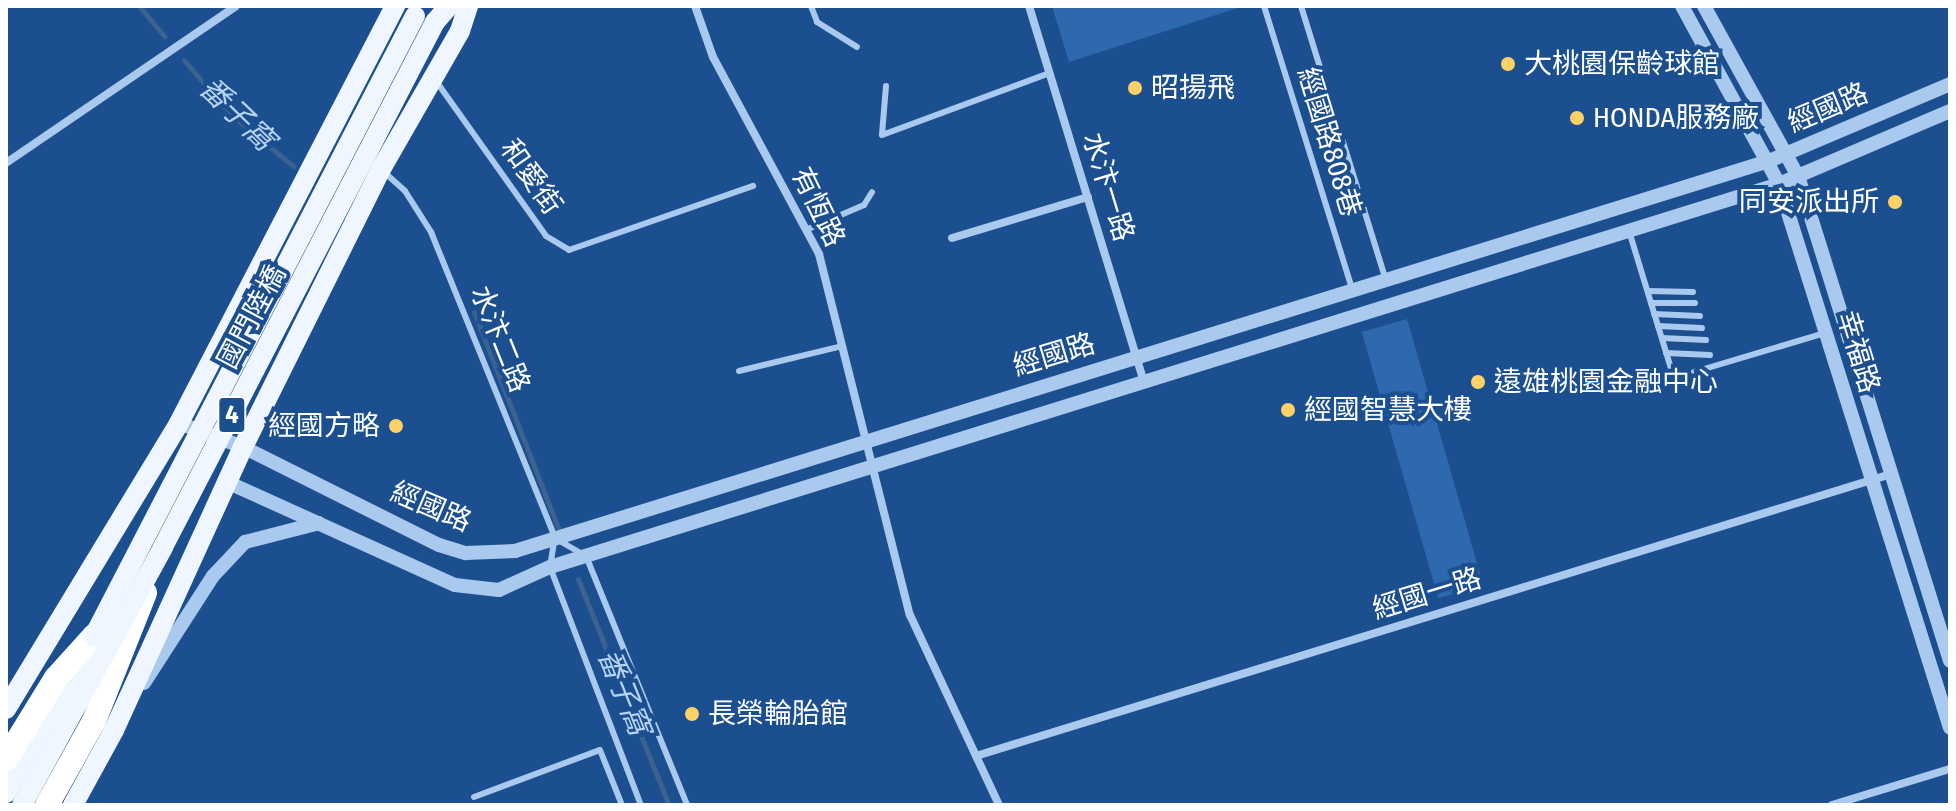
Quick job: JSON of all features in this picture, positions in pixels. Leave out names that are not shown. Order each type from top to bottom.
[{"type":"highway","points":[[47,805],[94,721],[163,547]]},
{"type":"highway","points":[[6,759],[56,678],[94,636]]},
{"type":"main road","name":"4","points":[[6,709],[179,423],[395,6]]},
{"type":"main road","name":"國門陸橋","points":[[22,805],[163,547],[435,22],[449,6]]},
{"type":"main road","name":"4","points":[[73,805],[114,730],[243,447],[381,169],[435,79],[468,6]]},
{"type":"main road","name":"國門陸橋","points":[[6,793],[94,636],[417,11]]},
{"type":"street","points":[[6,163],[236,6]]},
{"type":"street","name":"有恆路","points":[[695,6],[713,57],[808,229],[842,346],[872,467]]},
{"type":"street","name":"水汴一路","points":[[1029,6],[1144,381]]},
{"type":"street","name":"幸福路","points":[[1682,6],[1779,184],[1950,728]]},
{"type":"street","name":"幸福路","points":[[1704,6],[1798,176],[1950,661]]},
{"type":"street","name":"經國路","points":[[179,423],[243,447],[466,553],[515,551],[1769,161],[1950,84]]},
{"type":"street","name":"經國路","points":[[229,483],[455,585],[499,590],[550,567],[1779,184],[1950,111]]},
{"type":"street","points":[[952,238],[1088,197]]},
{"type":"street","points":[[872,467],[910,615],[999,805]]},
{"type":"street","name":"經國一路","points":[[976,756],[1891,474]]},
{"type":"street","points":[[114,730],[213,576],[245,542],[272,531],[320,523]]},
{"type":"street","points":[[1832,805],[1950,769]]},
{"type":"lane","points":[[811,6],[817,22],[857,47]]},
{"type":"lane","name":"經國路808巷","points":[[1264,6],[1353,290]]},
{"type":"lane","name":"經國路808巷","points":[[1301,6],[1386,280]]},
{"type":"lane","points":[[886,86],[882,135],[1050,73]]},
{"type":"lane","name":"和愛街","points":[[435,79],[546,236],[569,250],[753,186]]},
{"type":"lane","name":"水汴二路","points":[[381,169],[405,191],[431,232],[555,538]]},
{"type":"lane","points":[[808,229],[864,205],[872,192]]},
{"type":"lane","points":[[1629,231],[1674,378],[1825,333]]},
{"type":"lane","points":[[1648,291],[1693,292]]},
{"type":"lane","points":[[1651,303],[1695,303]]},
{"type":"lane","points":[[1654,314],[1700,316]]},
{"type":"lane","points":[[1658,326],[1702,328]]},
{"type":"lane","points":[[1662,338],[1706,340]]},
{"type":"lane","points":[[739,371],[842,346]]},
{"type":"lane","points":[[1666,353],[1710,355]]},
{"type":"lane","points":[[641,805],[550,567],[555,538],[586,556],[687,805]]},
{"type":"lane","points":[[474,797],[600,750],[622,805]]},
{"type":"shaded area","points":[[1052,6],[1244,6],[1069,62]]},
{"type":"shaded area","points":[[1407,319],[1483,585],[1438,598],[1362,332]]},
{"type":"waterway","name":"番子窩","points":[[139,6],[165,37]]},
{"type":"waterway","name":"番子窩","points":[[184,60],[228,112],[293,166]]},
{"type":"waterway","name":"番子窩","points":[[474,312],[560,533]]},
{"type":"waterway","name":"番子窩","points":[[578,579],[669,805]]},
{"type":"place","name":"大桃園保齡球館","points":[[1508,64]]},
{"type":"place","name":"昭揚飛","points":[[1135,88]]},
{"type":"place","name":"HONDA服務廠","points":[[1577,118]]},
{"type":"place","name":"同安派出所","points":[[1895,202]]},
{"type":"place","name":"遠雄桃園金融中心","points":[[1478,382]]},
{"type":"place","name":"經國智慧大樓","points":[[1288,410]]},
{"type":"place","name":"經國方略","points":[[396,426]]},
{"type":"place","name":"長榮輪胎館","points":[[692,714]]}]
